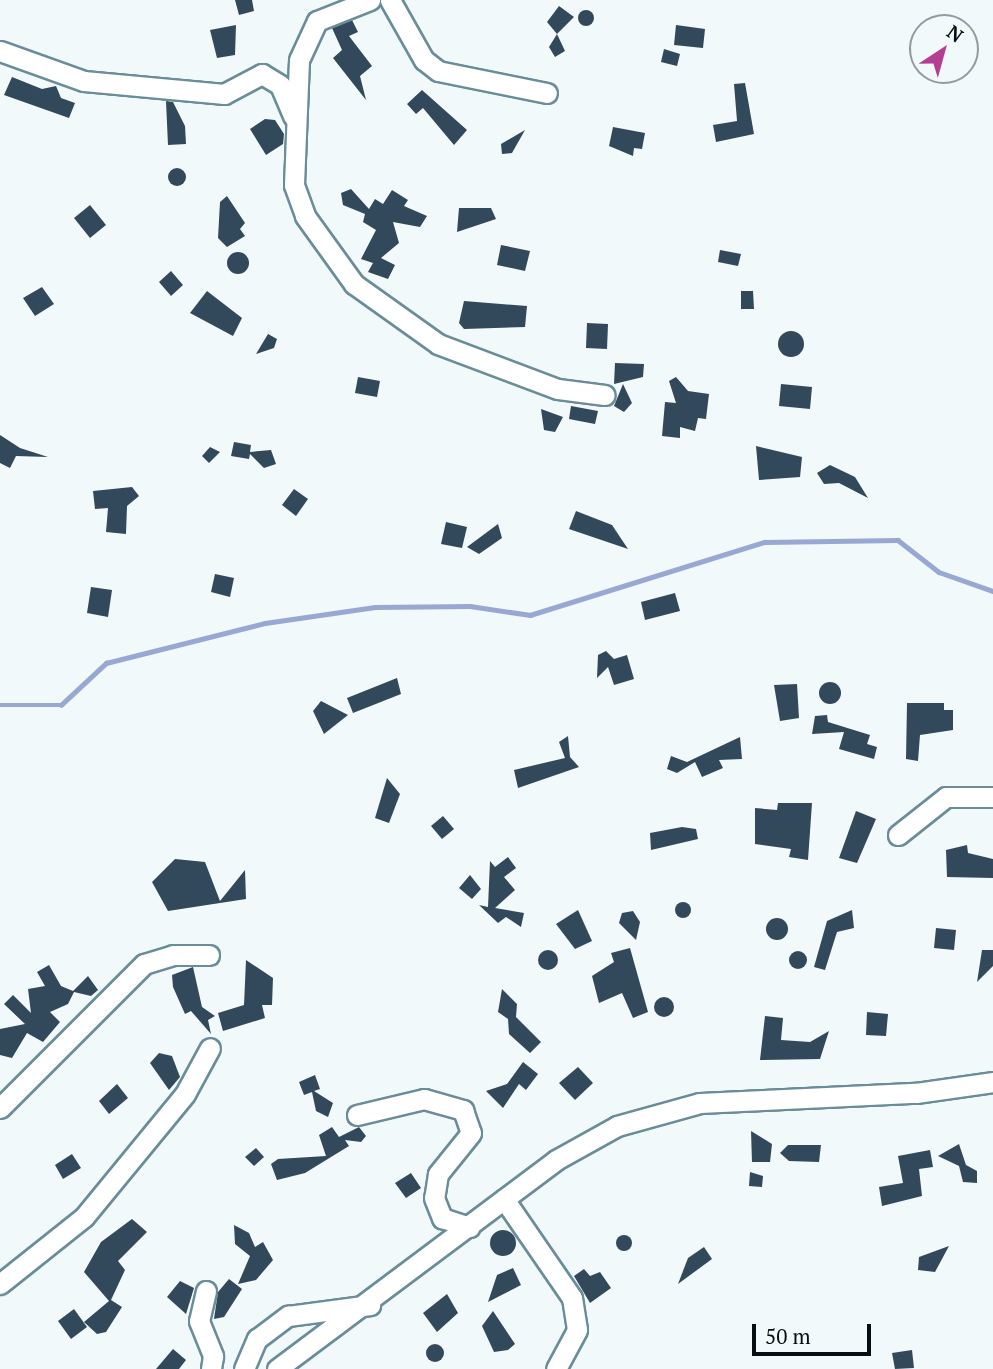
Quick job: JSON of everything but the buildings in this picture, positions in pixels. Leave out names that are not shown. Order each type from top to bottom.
[{"type":"street","points":[[370,0],[310,28],[299,60],[295,199],[363,292],[452,350],[558,389],[605,395]]},
{"type":"street","points":[[390,0],[424,60],[438,71],[547,93]]},
{"type":"street","points":[[0,51],[84,81],[223,94],[262,74],[280,85],[298,126]]},
{"type":"street","points":[[898,835],[946,797],[993,797]]},
{"type":"street","points":[[0,1108],[134,971],[164,957],[209,955]]},
{"type":"street","points":[[0,1283],[84,1217],[185,1094],[210,1048]]},
{"type":"street","points":[[277,1369],[370,1305],[504,1199],[589,1139],[648,1114],[701,1102],[916,1094],[993,1082]]},
{"type":"street","points":[[357,1115],[425,1099],[463,1110],[471,1133],[438,1174],[434,1198],[442,1218],[470,1227]]},
{"type":"street","points":[[504,1199],[572,1298],[577,1330],[556,1369]]},
{"type":"street","points":[[206,1291],[199,1321],[213,1356],[211,1369]]},
{"type":"street","points":[[244,1369],[257,1339],[282,1319],[370,1305]]},
{"type":"waterway","points":[[0,705],[61,705],[106,663],[265,623],[375,607],[470,606],[530,615],[765,542],[898,540],[939,572],[993,591]]}]
